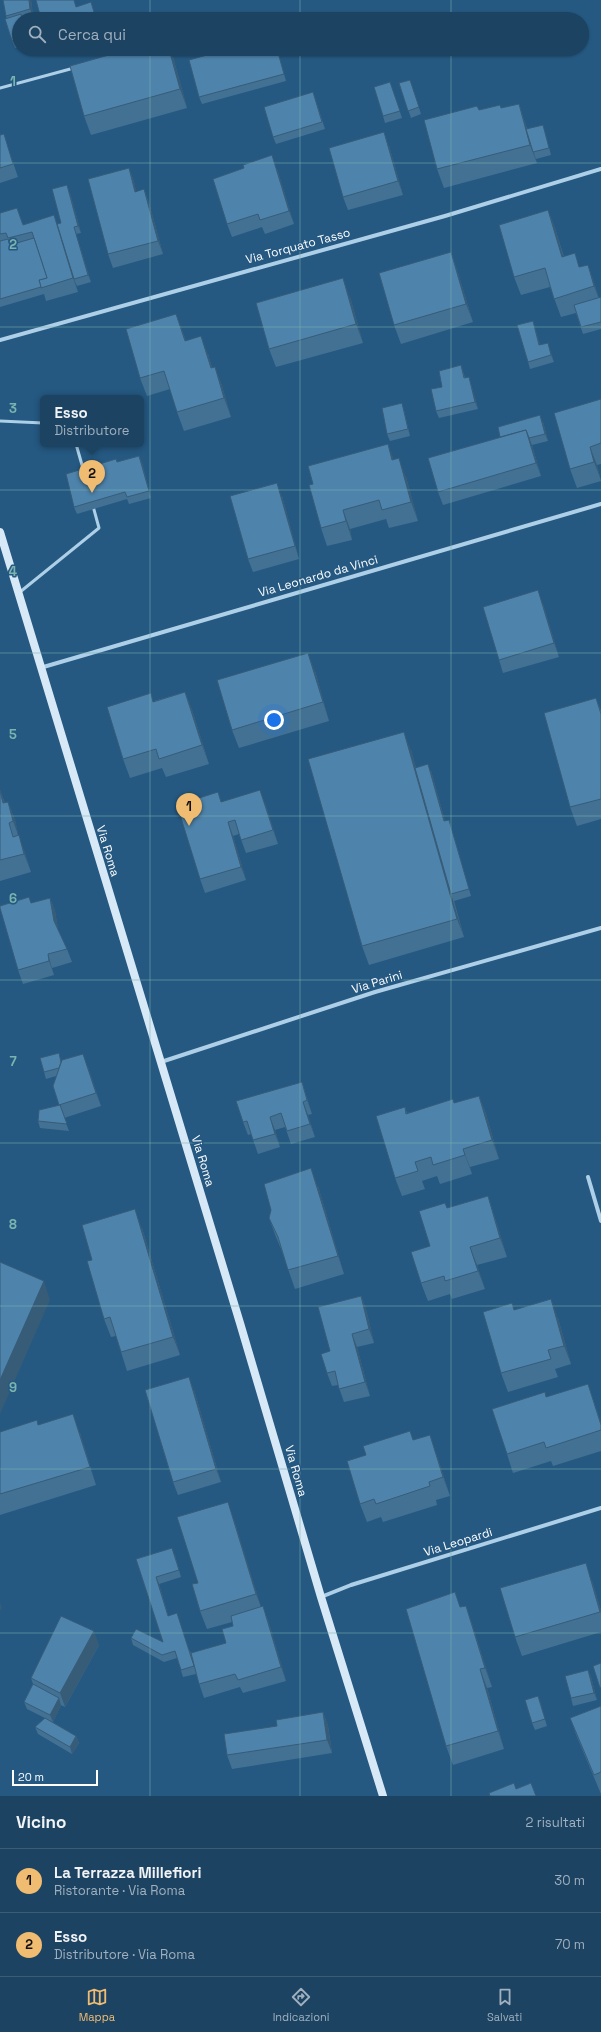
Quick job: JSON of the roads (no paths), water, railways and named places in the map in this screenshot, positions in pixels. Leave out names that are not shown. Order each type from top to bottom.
[{"type":"main road","name":"Via Roma","points":[[0,532],[40,668],[240,1323],[321,1597],[383,1796]]},
{"type":"street","name":"Via Torquato Tasso","points":[[0,340],[445,216],[601,169]]},
{"type":"street","name":"Via Leonardo da Vinci","points":[[40,668],[601,504]]},
{"type":"street","name":"Via Parini","points":[[161,1062],[375,992],[601,928]]},
{"type":"street","points":[[588,1177],[601,1221]]},
{"type":"street","name":"Via Leopardi","points":[[321,1597],[351,1585],[601,1508]]},
{"type":"lane","points":[[0,88],[77,67]]},
{"type":"lane","points":[[0,421],[40,423]]},
{"type":"lane","points":[[77,447],[85,474]]},
{"type":"lane","points":[[18,593],[99,528],[93,505]]},
{"type":"place","name":"Esso","points":[[92,493]]},
{"type":"place","name":"La Terrazza Millefiori","points":[[189,826]]}]
